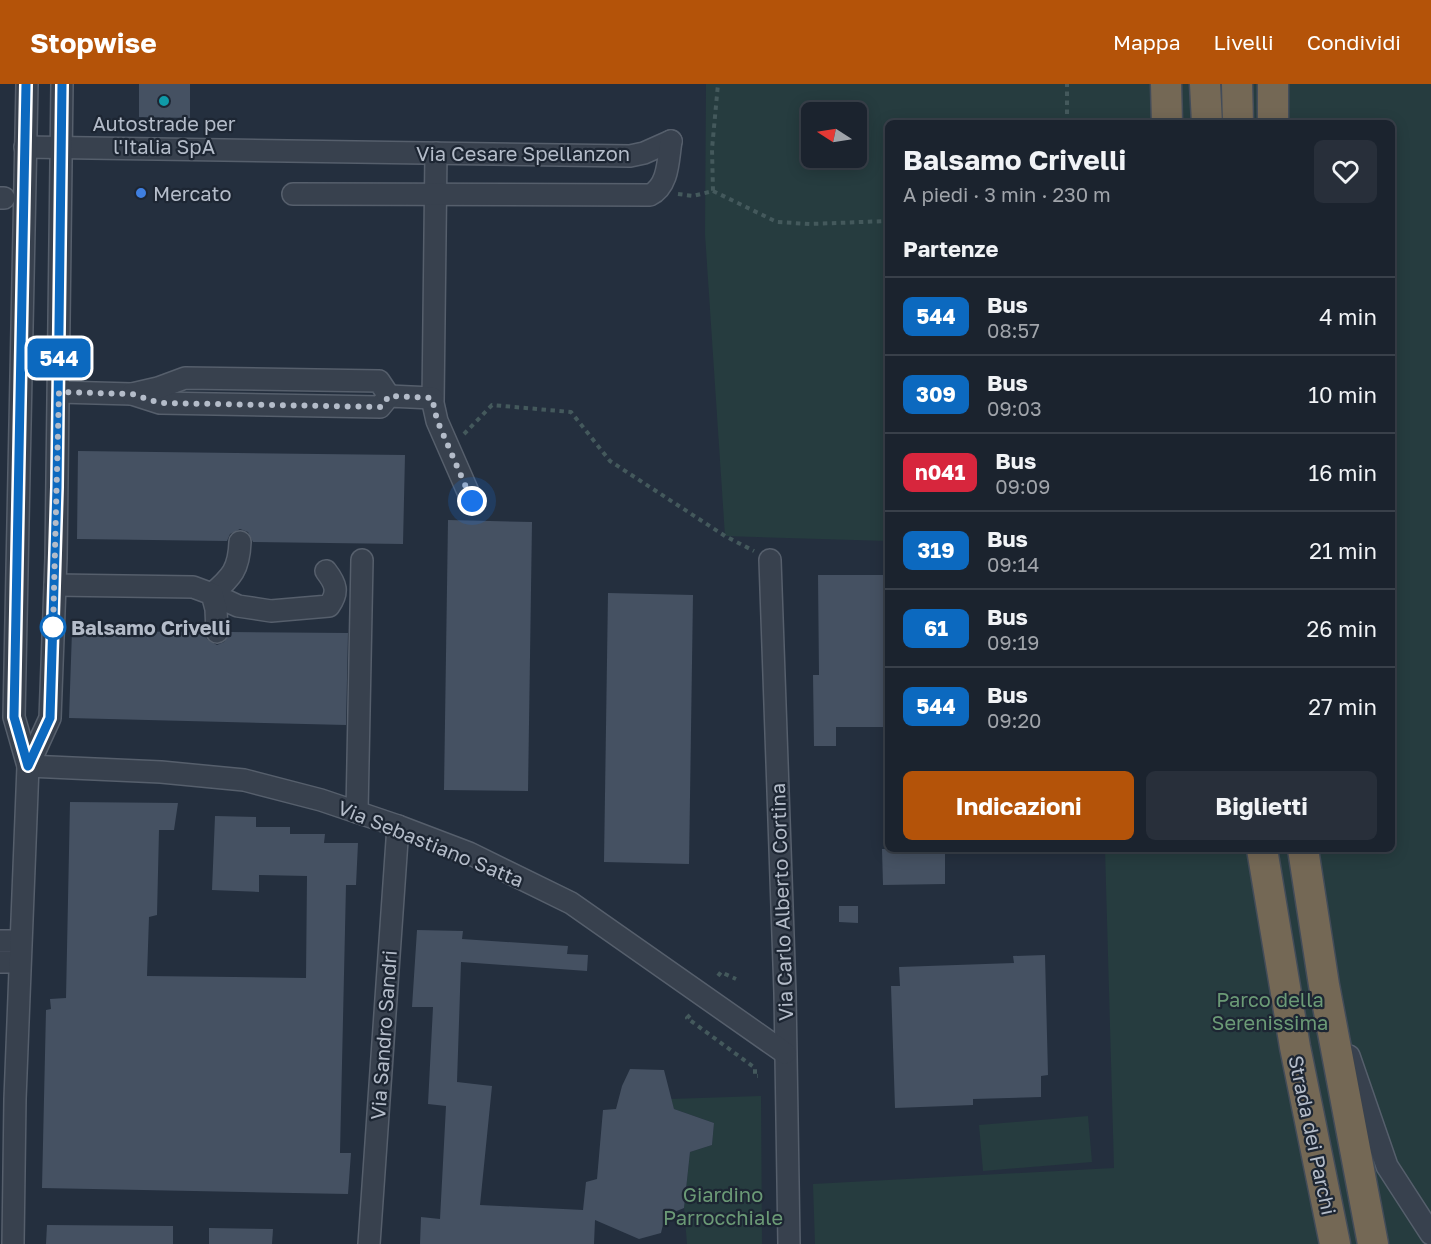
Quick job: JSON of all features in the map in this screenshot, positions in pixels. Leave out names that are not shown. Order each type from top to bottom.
[{"type":"highway","points":[[1166,84],[1167,120]]},
{"type":"highway","points":[[1205,84],[1207,120]]},
{"type":"highway","points":[[1237,84],[1238,120]]},
{"type":"highway","points":[[1273,84],[1273,120]]},
{"type":"highway","name":"Strada dei Parchi","points":[[1262,852],[1295,1047],[1335,1244]]},
{"type":"highway","name":"Strada dei Parchi","points":[[1303,852],[1324,985],[1373,1244]]},
{"type":"street","points":[[27,84],[8,632],[14,717],[28,766]]},
{"type":"street","points":[[13,1244],[7,1099],[10,951],[28,766],[50,718],[59,392],[62,84]]},
{"type":"street","name":"Via Cesare Spellanzon","points":[[25,147],[630,156],[644,153],[671,141],[666,174],[659,190]]},
{"type":"street","points":[[436,153],[432,398],[435,416],[472,501]]},
{"type":"street","points":[[293,194],[645,195],[654,194],[659,190]]},
{"type":"street","points":[[59,392],[132,394],[160,403],[381,407],[389,396],[432,398]]},
{"type":"street","points":[[212,594],[230,579],[239,558],[240,542]]},
{"type":"street","points":[[357,812],[362,560]]},
{"type":"street","name":"Via Carlo Alberto Cortina","points":[[770,560],[785,993],[789,1244]]},
{"type":"street","points":[[55,585],[193,587],[238,606],[271,611],[303,610],[329,606],[335,597],[334,582],[326,571]]},
{"type":"street","points":[[212,594],[216,609],[217,632]]},
{"type":"street","name":"Via Sebastiano Satta","points":[[28,766],[161,772],[244,780],[398,826],[469,853],[571,903],[785,1053]]},
{"type":"street","name":"Via Sandro Sandri","points":[[369,1244],[398,826]]},
{"type":"street","points":[[1324,985],[1387,1166],[1431,1234]]},
{"type":"path","points":[[713,191],[712,149],[718,84]]},
{"type":"path","points":[[1067,84],[1067,120]]},
{"type":"path","points":[[659,190],[693,196],[713,191],[777,222],[810,224],[885,221]]},
{"type":"path","points":[[450,450],[492,405],[571,412],[610,461],[725,536],[770,560]]},
{"type":"path","points":[[718,976],[721,972],[736,979]]},
{"type":"path","points":[[690,1015],[687,1018],[755,1068],[755,1076],[758,1076]]},
{"type":"green space","name":"Parco della Serenissima","points":[[706,84],[1431,84],[1431,1244],[815,1244],[813,1184],[1114,1168],[1105,852],[1395,852],[1395,120],[885,120],[885,541],[725,536],[705,234]]},
{"type":"green space","name":"Giardino Parrocchiale","points":[[761,1096],[762,1244],[687,1244],[684,1208],[690,1152],[712,1145],[714,1123],[674,1109],[671,1099]]},
{"type":"green space","points":[[1088,1116],[1092,1162],[983,1171],[979,1125]]},
{"type":"building","name":"Autostrade per l'Italia SpA","points":[[139,84],[190,84],[190,118],[139,117]]},
{"type":"building","points":[[78,451],[405,455],[403,544],[253,542],[248,532],[240,529],[230,534],[227,541],[77,539]]},
{"type":"building","points":[[448,520],[532,522],[528,791],[444,790]]},
{"type":"building","points":[[818,575],[885,575],[885,727],[836,727],[836,746],[814,746],[813,675],[819,675]]},
{"type":"building","points":[[608,593],[693,595],[689,864],[604,862]]},
{"type":"building","points":[[72,631],[204,632],[207,639],[217,645],[224,642],[230,632],[348,633],[346,725],[69,718]]},
{"type":"building","points":[[70,802],[178,803],[174,830],[159,830],[157,915],[149,917],[147,976],[306,978],[307,876],[259,875],[259,892],[212,890],[215,816],[256,817],[256,827],[290,827],[290,834],[325,834],[324,843],[358,843],[356,885],[346,885],[340,1153],[351,1153],[348,1194],[42,1188],[46,1010],[51,1009],[50,999],[66,998]]},
{"type":"building","points":[[882,849],[885,849],[885,852],[945,852],[945,884],[883,885]]},
{"type":"building","points":[[839,906],[858,906],[858,923],[839,922]]},
{"type":"building","points":[[417,930],[463,931],[462,939],[568,946],[567,954],[588,955],[587,971],[461,962],[457,1082],[492,1086],[480,1205],[583,1210],[586,1182],[597,1179],[603,1110],[616,1109],[622,1086],[630,1069],[664,1070],[674,1109],[714,1123],[712,1145],[690,1152],[684,1208],[665,1216],[661,1233],[639,1239],[595,1220],[594,1244],[420,1244],[421,1217],[440,1219],[446,1106],[428,1104],[433,1007],[412,1007]]},
{"type":"building","points":[[1045,955],[1048,1075],[1041,1076],[1041,1097],[973,1099],[973,1105],[895,1108],[891,986],[900,986],[899,967],[1014,963],[1013,956]]},
{"type":"building","points":[[47,1225],[173,1226],[173,1244],[46,1244]]},
{"type":"building","points":[[209,1228],[273,1229],[272,1244],[209,1244]]},
{"type":"bus line","name":"544","points":[[26,84],[14,717],[28,766],[50,718],[56,558],[62,84]]},
{"type":"place","name":"Autostrade per l'Italia SpA","points":[[164,101]]},
{"type":"place","name":"Mercato","points":[[141,193]]},
{"type":"place","name":"Balsamo Crivelli","points":[[53,627]]},
{"type":"route","points":[[53,627],[53,629],[59,392],[132,394],[160,403],[381,407],[389,396],[432,398],[437,420],[472,501]]}]
